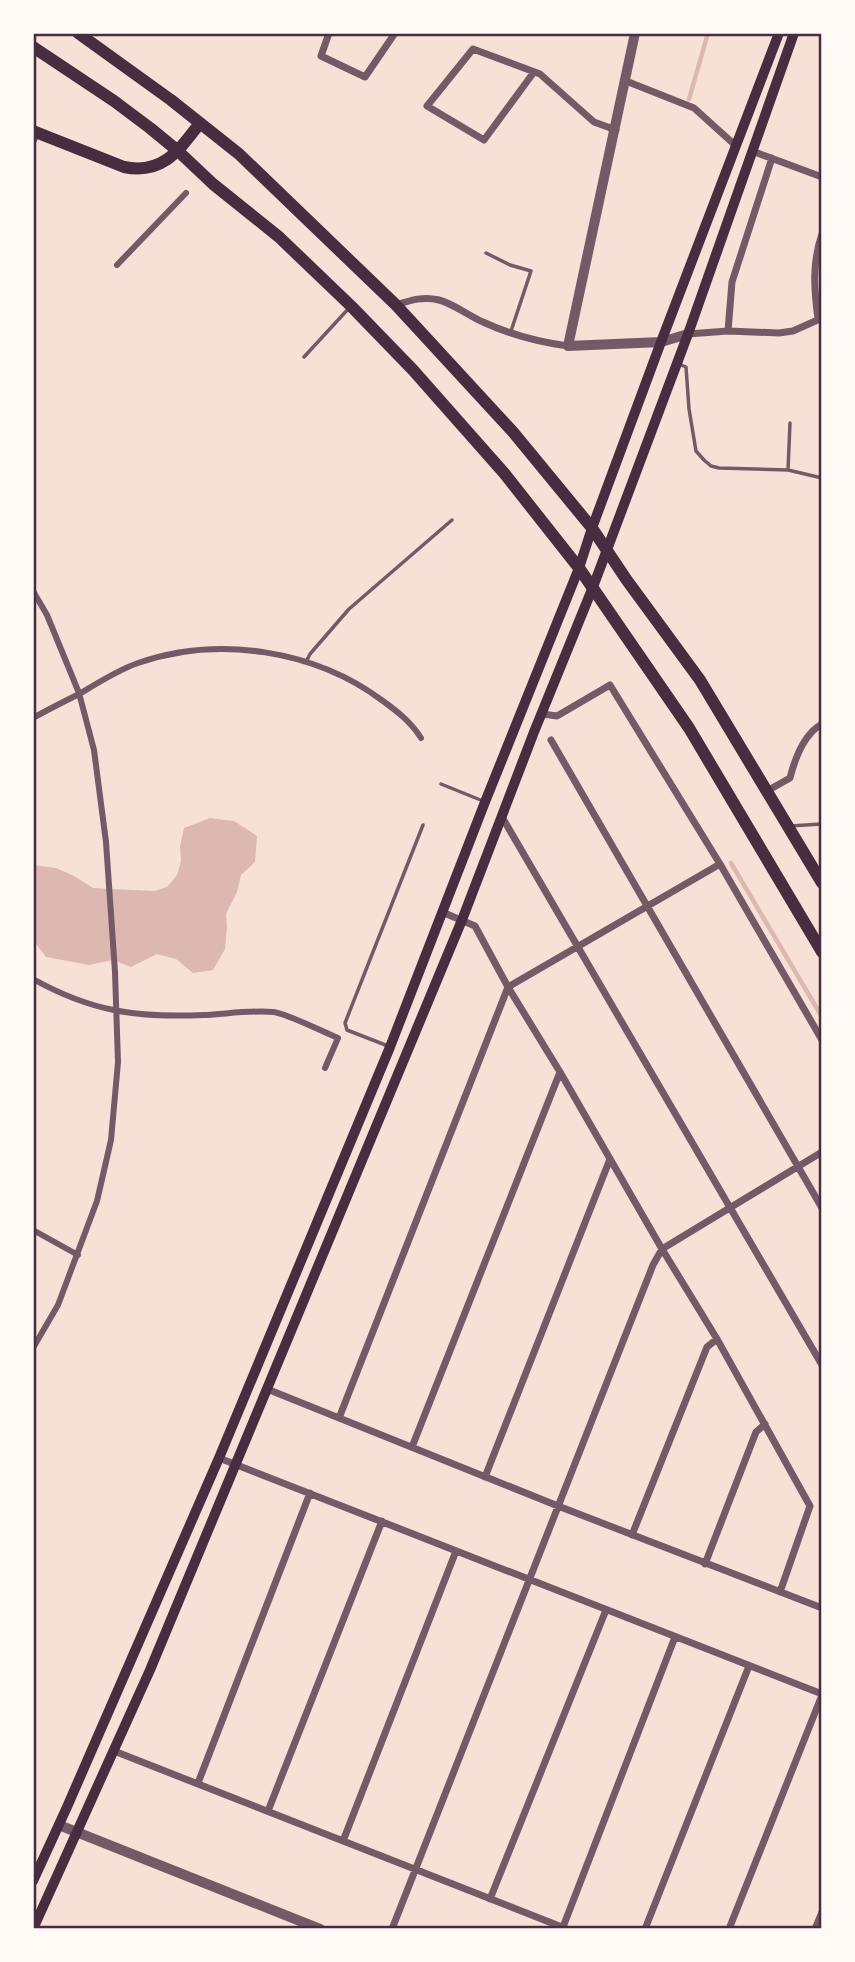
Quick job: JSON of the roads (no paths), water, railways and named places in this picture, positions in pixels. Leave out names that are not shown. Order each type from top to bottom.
[{"type":"main road","points":[[78,33],[200,122],[239,155],[396,305],[513,432],[592,528],[701,680],[822,883]]},
{"type":"main road","points":[[33,1881],[219,1458],[390,1047],[579,568],[661,342],[779,33]]},
{"type":"main road","points":[[33,1928],[150,1670],[462,920],[593,587],[688,334],[794,33]]},
{"type":"main road","points":[[33,47],[114,101],[178,151],[213,184],[279,237],[413,370],[504,473],[593,587],[689,727],[822,952]]},
{"type":"main road","points":[[35,136],[138,170],[153,168],[178,151],[200,122]]},
{"type":"street","points":[[329,33],[321,57],[365,78],[395,33]]},
{"type":"street","points":[[568,346],[635,33]]},
{"type":"street","points":[[534,72],[484,140],[427,106],[473,49],[540,74],[594,122],[616,130]]},
{"type":"street","points":[[626,81],[694,108],[735,145]]},
{"type":"street","points":[[752,151],[822,177]]},
{"type":"street","points":[[728,331],[732,282],[772,158]]},
{"type":"street","points":[[117,265],[186,192]]},
{"type":"street","points":[[396,305],[417,298],[440,300],[510,333],[534,341],[568,346],[661,342],[688,334],[728,331],[793,331],[820,319],[814,289],[815,254],[822,233]]},
{"type":"street","points":[[33,591],[47,615],[79,694],[94,750],[106,842],[118,1062],[111,1140],[97,1201],[58,1305],[33,1348]]},
{"type":"street","points":[[33,718],[138,663],[183,653],[233,649],[270,653],[306,662],[348,678],[406,718],[421,738]]},
{"type":"street","points":[[542,714],[557,716],[610,685],[720,864],[822,1040]]},
{"type":"street","points":[[767,791],[790,778],[799,752],[814,728],[822,723]]},
{"type":"street","points":[[551,740],[822,1208]]},
{"type":"street","points":[[502,817],[822,1365]]},
{"type":"street","points":[[340,1418],[508,986],[720,864]]},
{"type":"street","points":[[442,912],[475,926],[717,1339],[810,1506],[780,1592]]},
{"type":"street","points":[[33,979],[61,993],[116,1012],[156,1017],[275,1012],[338,1038],[326,1068]]},
{"type":"street","points":[[412,1447],[560,1072]]},
{"type":"street","points":[[392,1929],[653,1265],[662,1249],[822,1152]]},
{"type":"street","points":[[485,1476],[610,1159]]},
{"type":"street","points":[[33,1230],[78,1255]]},
{"type":"street","points":[[632,1535],[707,1347],[717,1339]]},
{"type":"street","points":[[267,1389],[558,1507],[822,1608]]},
{"type":"street","points":[[705,1564],[756,1432],[765,1424]]},
{"type":"street","points":[[219,1458],[822,1694],[729,1929]]},
{"type":"street","points":[[198,1783],[310,1493]]},
{"type":"street","points":[[268,1811],[382,1521]]},
{"type":"street","points":[[343,1841],[456,1550]]},
{"type":"street","points":[[490,1899],[606,1610]]},
{"type":"street","points":[[114,1751],[565,1928],[676,1637]]},
{"type":"street","points":[[645,1929],[750,1666]]},
{"type":"street","points":[[59,1825],[320,1929]]},
{"type":"street","points":[[816,1929],[822,1912]]},
{"type":"lane","points":[[486,253],[510,265],[531,271],[510,333]]},
{"type":"lane","points":[[304,357],[351,306]]},
{"type":"lane","points":[[677,362],[686,367],[696,451],[711,466],[788,470],[822,478]]},
{"type":"lane","points":[[788,470],[790,423]]},
{"type":"lane","points":[[306,662],[310,653],[349,610],[452,520]]},
{"type":"lane","points":[[441,784],[485,802]]},
{"type":"lane","points":[[788,827],[822,824]]},
{"type":"lane","points":[[390,1047],[346,1030],[345,1023],[423,825]]},
{"type":"waterway","points":[[689,99],[708,33]]},
{"type":"waterway","points":[[731,863],[822,1017]]}]
